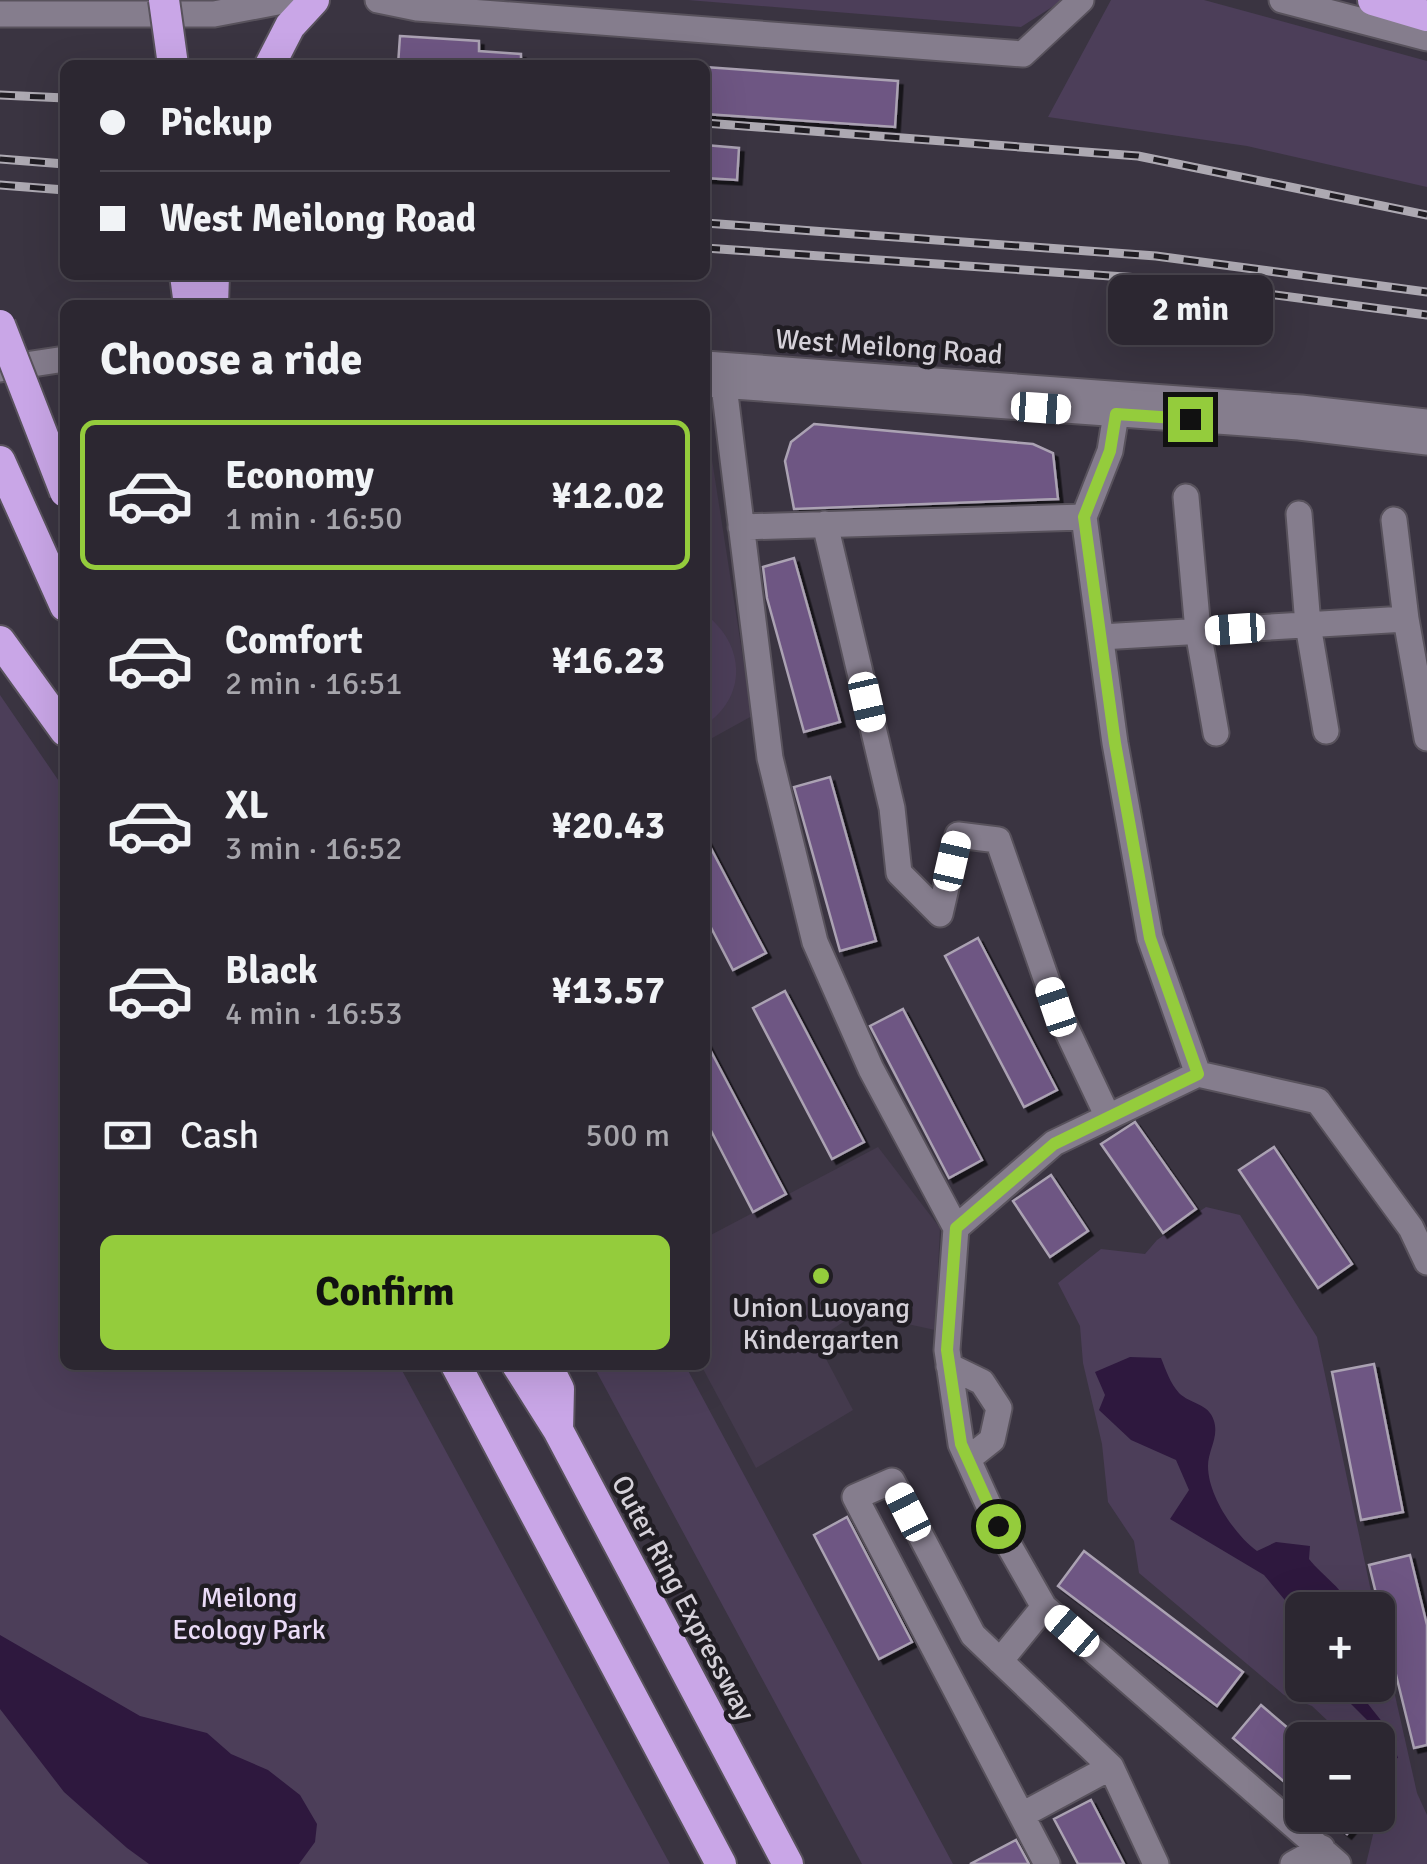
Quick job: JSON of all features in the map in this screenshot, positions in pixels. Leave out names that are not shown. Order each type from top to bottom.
[{"type":"highway","points":[[164,0],[172,60]]},
{"type":"highway","points":[[273,60],[290,26],[314,0]]},
{"type":"highway","points":[[1372,0],[1427,16]]},
{"type":"highway","points":[[1415,0],[1427,2]]},
{"type":"highway","points":[[0,325],[60,479]]},
{"type":"highway","points":[[0,461],[60,595]]},
{"type":"highway","points":[[0,641],[60,724]]},
{"type":"highway","points":[[459,1370],[721,1864]]},
{"type":"highway","name":"Outer Ring Expressway","points":[[521,1370],[558,1430],[788,1864]]},
{"type":"highway","points":[[549,1370],[559,1390],[558,1430]]},
{"type":"street","points":[[0,14],[214,14],[288,0]]},
{"type":"street","points":[[378,0],[418,8],[1022,54],[1081,0]]},
{"type":"street","points":[[1282,0],[1427,38]]},
{"type":"street","points":[[0,369],[60,360]]},
{"type":"street","name":"West Meilong Road","points":[[710,364],[1300,408],[1427,422]]},
{"type":"street","points":[[714,385],[742,526],[770,758],[816,942],[871,1069],[956,1228],[947,1350],[961,1444],[998,1526],[1044,1607],[1330,1856]]},
{"type":"street","name":"West Meilong Road","points":[[714,385],[1116,414],[1427,442]]},
{"type":"street","points":[[1116,414],[1110,451],[1084,517],[1150,938],[1198,1074]]},
{"type":"street","points":[[1186,496],[1198,632],[1216,733]]},
{"type":"street","points":[[1300,514],[1308,625],[1326,731]]},
{"type":"street","points":[[742,526],[1084,517]]},
{"type":"street","points":[[1394,520],[1427,738]]},
{"type":"street","points":[[826,524],[892,808],[899,873],[940,914],[958,835],[998,840],[1056,1007],[1108,1118]]},
{"type":"street","points":[[1100,637],[1406,619]]},
{"type":"street","points":[[956,1228],[1054,1144],[1198,1074],[1318,1101],[1410,1228],[1427,1262]]},
{"type":"street","points":[[950,1366],[982,1382],[999,1408],[992,1440],[968,1459]]},
{"type":"street","points":[[1047,1864],[855,1497],[892,1481],[973,1634],[1112,1767],[1156,1864]]},
{"type":"street","points":[[1000,1661],[1044,1607]]},
{"type":"street","points":[[1022,1815],[1112,1767]]},
{"type":"street","points":[[1293,1864],[1330,1856]]},
{"type":"shaded area","points":[[710,447],[752,716],[710,739]]},
{"type":"shaded area","name":"Union Luoyang Kindergarten","points":[[878,1147],[940,1228],[935,1330],[857,1313],[816,1340],[853,1410],[756,1468],[704,1370],[710,1370],[710,1235]]},
{"type":"shaded area","points":[[1130,1357],[1161,1358],[1179,1393],[1212,1415],[1215,1433],[1208,1460],[1209,1478],[1224,1514],[1240,1535],[1257,1551],[1276,1542],[1310,1546],[1309,1559],[1341,1592],[1285,1592],[1285,1600],[1264,1575],[1170,1519],[1189,1490],[1176,1460],[1131,1440],[1099,1410],[1105,1395],[1095,1372]]},
{"type":"shaded area","points":[[0,1635],[140,1716],[207,1733],[231,1754],[268,1770],[300,1795],[317,1824],[315,1842],[299,1864],[149,1864],[64,1792],[0,1709]]},
{"type":"shaded area","points":[[1349,1702],[1366,1702],[1382,1722],[1369,1722]]},
{"type":"green space","points":[[688,0],[1063,0],[1021,27]]},
{"type":"green space","points":[[1111,0],[1204,0],[1427,61],[1427,187],[1247,146],[1048,117]]},
{"type":"green space","points":[[710,619],[728,640],[736,670],[729,700],[710,721]]},
{"type":"green space","name":"Meilong Ecology Park","points":[[0,695],[60,783],[60,1370],[402,1370],[670,1864],[0,1864]]},
{"type":"green space","points":[[1206,1207],[1240,1215],[1317,1337],[1371,1592],[1285,1592],[1285,1695],[1139,1573],[1134,1541],[1108,1502],[1102,1444],[1083,1363],[1080,1326],[1058,1283],[1101,1249],[1145,1254],[1157,1240]]},
{"type":"green space","points":[[596,1370],[688,1370],[953,1864],[862,1864]]},
{"type":"green space","points":[[1395,1695],[1417,1793],[1427,1815],[1427,1864],[1366,1864],[1374,1832],[1395,1832],[1395,1722],[1329,1722],[1302,1702],[1395,1702]]},
{"type":"building","points":[[400,36],[479,41],[479,51],[521,54],[521,60],[398,60]]},
{"type":"building","points":[[710,67],[898,81],[895,127],[710,114]]},
{"type":"building","points":[[710,145],[739,148],[737,180],[710,178]]},
{"type":"building","points":[[814,424],[1033,444],[1053,453],[1058,499],[794,509],[785,461],[791,442]]},
{"type":"building","points":[[794,558],[840,722],[804,732],[767,598],[763,567]]},
{"type":"building","points":[[830,777],[876,941],[840,951],[794,787]]},
{"type":"building","points":[[710,847],[766,953],[733,970],[710,926]]},
{"type":"building","points":[[978,938],[1057,1090],[1024,1107],[945,956]]},
{"type":"building","points":[[785,991],[864,1142],[832,1159],[753,1008]]},
{"type":"building","points":[[903,1009],[982,1160],[949,1178],[870,1026]]},
{"type":"building","points":[[710,1050],[786,1194],[753,1212],[710,1129]]},
{"type":"building","points":[[1135,1122],[1196,1209],[1163,1233],[1101,1144]]},
{"type":"building","points":[[1274,1147],[1352,1264],[1318,1288],[1239,1170]]},
{"type":"building","points":[[1051,1175],[1088,1231],[1050,1257],[1013,1201]]},
{"type":"building","points":[[1374,1364],[1403,1512],[1361,1520],[1332,1372]]},
{"type":"building","points":[[847,1517],[912,1642],[879,1659],[814,1535]]},
{"type":"building","points":[[1084,1551],[1243,1672],[1217,1706],[1058,1586]]},
{"type":"building","points":[[1410,1555],[1427,1625],[1427,1745],[1414,1748],[1395,1671],[1395,1592],[1376,1592],[1369,1565]]},
{"type":"building","points":[[1261,1705],[1285,1725],[1285,1782],[1233,1738]]},
{"type":"building","points":[[1091,1800],[1124,1864],[1078,1864],[1054,1819]]},
{"type":"building","points":[[1016,1840],[1029,1864],[970,1864]]},
{"type":"railway","points":[[0,95],[60,98]]},
{"type":"railway","points":[[710,123],[1138,156],[1427,215]]},
{"type":"railway","points":[[0,159],[60,164]]},
{"type":"railway","points":[[0,185],[60,190]]},
{"type":"railway","points":[[710,223],[1156,256],[1427,292]]},
{"type":"railway","points":[[710,248],[1154,279],[1427,315]]},
{"type":"place","name":"Union Luoyang Kindergarten","points":[[821,1276]]},
{"type":"route","points":[[998,1526],[961,1444],[947,1350],[956,1228],[1054,1144],[1198,1074],[1150,938],[1115,743],[1084,517],[1110,451],[1116,414],[1190,419]]}]
